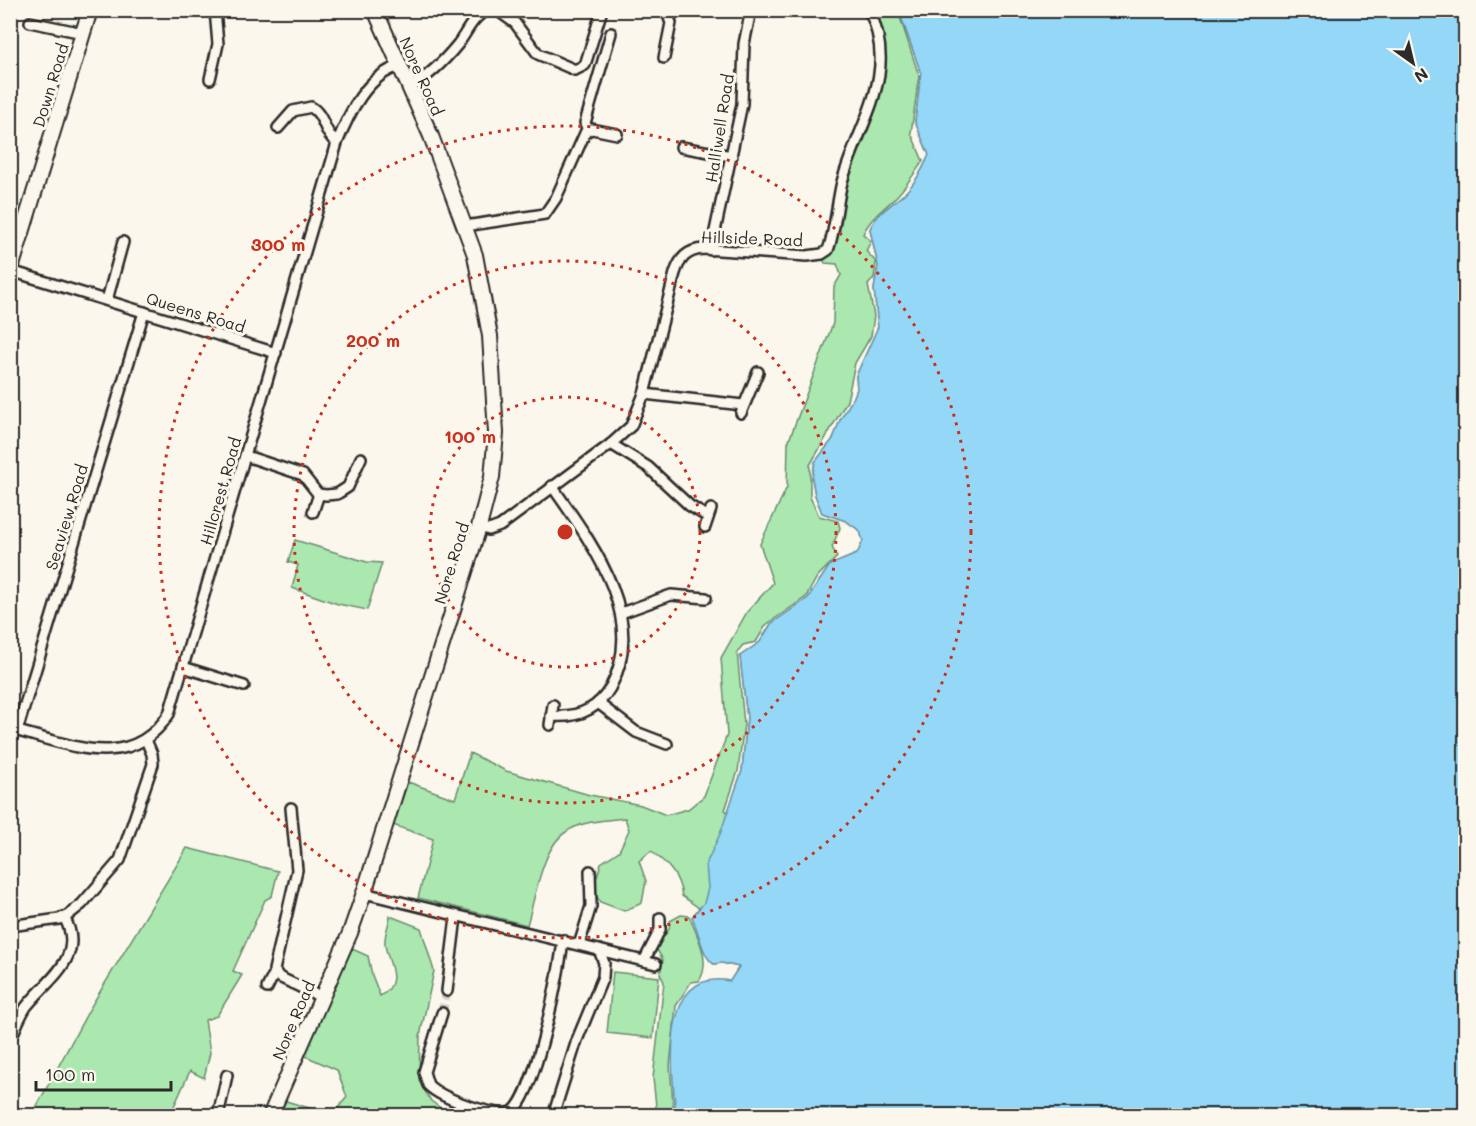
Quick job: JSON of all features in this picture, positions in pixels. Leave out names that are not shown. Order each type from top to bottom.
[{"type":"street","name":"Down Road","points":[[11,272],[14,250],[90,10]]},
{"type":"street","points":[[210,78],[209,64],[218,37],[215,10]]},
{"type":"street","name":"Nore Road","points":[[270,1116],[364,893],[479,527],[492,477],[496,433],[489,332],[475,255],[410,87],[375,10]]},
{"type":"street","points":[[497,10],[515,23],[538,54],[575,70],[585,64],[602,10]]},
{"type":"street","points":[[666,10],[671,20],[668,53]]},
{"type":"street","name":"Halliwell Road","points":[[711,250],[742,104],[744,44],[751,10]]},
{"type":"street","name":"Hillside Road","points":[[479,527],[495,528],[611,444],[631,426],[644,394],[678,263],[690,252],[711,250],[807,256],[822,254],[828,250],[843,180],[879,80],[880,42],[869,10]]},
{"type":"street","points":[[410,87],[433,72],[457,45],[476,18],[488,11]]},
{"type":"street","points":[[30,22],[83,33]]},
{"type":"street","points":[[588,130],[585,123],[611,33]]},
{"type":"street","name":"Hillcrest Road","points":[[146,740],[169,714],[337,143],[357,101],[385,72],[400,66]]},
{"type":"street","points":[[278,128],[297,109],[305,106],[314,108],[327,135],[337,143]]},
{"type":"street","points":[[279,111],[286,118]]},
{"type":"street","points":[[588,130],[617,134]]},
{"type":"street","points":[[465,226],[546,213],[588,130]]},
{"type":"street","points":[[681,147],[732,156]]},
{"type":"street","points":[[104,300],[123,242]]},
{"type":"street","points":[[104,300],[115,251]]},
{"type":"street","name":"Queens Road","points":[[11,272],[276,353]]},
{"type":"street","name":"Seaview Road","points":[[14,730],[144,312]]},
{"type":"street","points":[[644,394],[742,409],[758,372]]},
{"type":"street","points":[[611,444],[648,467],[690,506],[710,513],[705,527]]},
{"type":"street","points":[[246,456],[304,476],[319,495]]},
{"type":"street","points":[[319,495],[338,494],[348,487],[355,476],[360,458]]},
{"type":"street","points":[[552,486],[594,550],[621,613],[622,629],[617,668],[608,691],[598,704],[579,715],[551,721],[553,705]]},
{"type":"street","points":[[313,512],[319,495]]},
{"type":"street","points":[[621,613],[671,595],[706,598]]},
{"type":"street","points":[[183,668],[244,686]]},
{"type":"street","points":[[598,704],[629,728],[667,745]]},
{"type":"street","points":[[10,926],[64,917],[82,904],[124,855],[153,764],[151,750],[146,740],[125,749],[98,750],[14,730]]},
{"type":"street","points":[[267,988],[275,972],[297,870],[294,814]]},
{"type":"street","points":[[579,945],[591,906],[590,871]]},
{"type":"street","points":[[364,893],[656,964]]},
{"type":"street","points":[[447,990],[456,916]]},
{"type":"street","points":[[12,1037],[26,1008],[67,957],[72,934],[64,917]]},
{"type":"street","points":[[644,961],[662,922]]},
{"type":"street","points":[[442,1013],[424,1072],[428,1085],[471,1106],[498,1113],[512,1112],[524,1099],[530,1082],[550,1005],[562,940]]},
{"type":"street","points":[[553,1116],[577,1040],[603,977],[604,963],[599,950]]},
{"type":"street","points":[[275,972],[286,981],[321,997]]},
{"type":"street","points":[[12,1037],[24,1036]]},
{"type":"street","points":[[218,1116],[227,1075]]},
{"type":"green space","points":[[874,11],[898,11],[919,76],[911,133],[923,161],[902,190],[872,220],[863,234],[871,241],[866,251],[876,262],[874,278],[868,285],[874,316],[871,336],[855,363],[847,401],[810,465],[810,497],[819,516],[838,521],[840,528],[832,547],[837,557],[817,577],[806,597],[766,625],[756,642],[743,645],[737,652],[744,724],[738,771],[725,810],[728,812],[742,771],[747,718],[740,656],[760,642],[771,624],[808,598],[830,565],[857,554],[863,541],[860,531],[846,521],[822,513],[812,478],[815,462],[833,439],[840,420],[854,397],[857,389],[856,376],[878,327],[874,289],[878,266],[870,229],[881,213],[913,184],[929,155],[915,122],[921,73],[899,11],[1070,11],[1014,794],[730,981],[739,967],[722,963],[714,964],[706,956],[692,917],[699,908],[682,896],[672,870],[651,851],[639,861],[646,881],[642,903],[624,911],[600,902],[593,890],[601,863],[619,851],[629,830],[625,818],[579,825],[558,839],[545,861],[527,925],[418,898],[433,839],[393,825],[408,782],[455,799],[470,753],[506,771],[590,795],[641,805],[666,815],[688,809],[704,796],[727,735],[721,658],[747,612],[773,583],[760,544],[787,487],[788,443],[833,323],[834,287],[841,275],[837,264],[825,263],[823,259],[829,254],[836,239],[848,180],[882,89],[885,49]]},
{"type":"green space","points":[[295,540],[367,562],[382,563],[367,610],[338,604],[292,588],[298,565],[288,562]]},
{"type":"green space","points":[[187,848],[278,871],[272,896],[265,900],[233,971],[242,975],[217,1016],[205,1020],[210,1053],[204,1078],[190,1071],[170,1115],[32,1115],[90,1008]]},
{"type":"green space","points":[[681,915],[689,916],[702,948],[704,966],[699,981],[691,982],[676,1006],[670,1066],[674,1115],[657,1115],[653,1078],[664,982],[660,974],[663,960],[656,948],[669,929],[670,921]]},
{"type":"green space","points":[[390,916],[421,928],[434,971],[420,1036],[419,1081],[431,1101],[450,1115],[279,1116],[286,1101],[332,1115],[347,1097],[337,1070],[301,1054],[350,948],[368,956],[380,996],[391,985],[393,978],[385,940]]},
{"type":"green space","points":[[613,972],[659,977],[653,1038],[607,1033]]},
{"type":"water","points":[[899,11],[1465,11],[1465,1115],[676,1115],[672,1050],[674,1027],[680,1006],[691,990],[707,981],[730,981],[739,967],[722,963],[714,964],[710,961],[706,956],[692,917],[704,903],[708,888],[706,864],[720,834],[742,771],[747,718],[740,656],[760,642],[771,624],[808,598],[830,565],[857,554],[863,541],[860,531],[846,521],[822,513],[812,478],[815,462],[833,439],[840,420],[854,397],[857,389],[856,376],[878,327],[874,289],[878,266],[870,229],[881,213],[913,184],[929,155],[915,122],[921,73]]},
{"type":"tunnel","points":[[442,1013],[447,991]]}]
